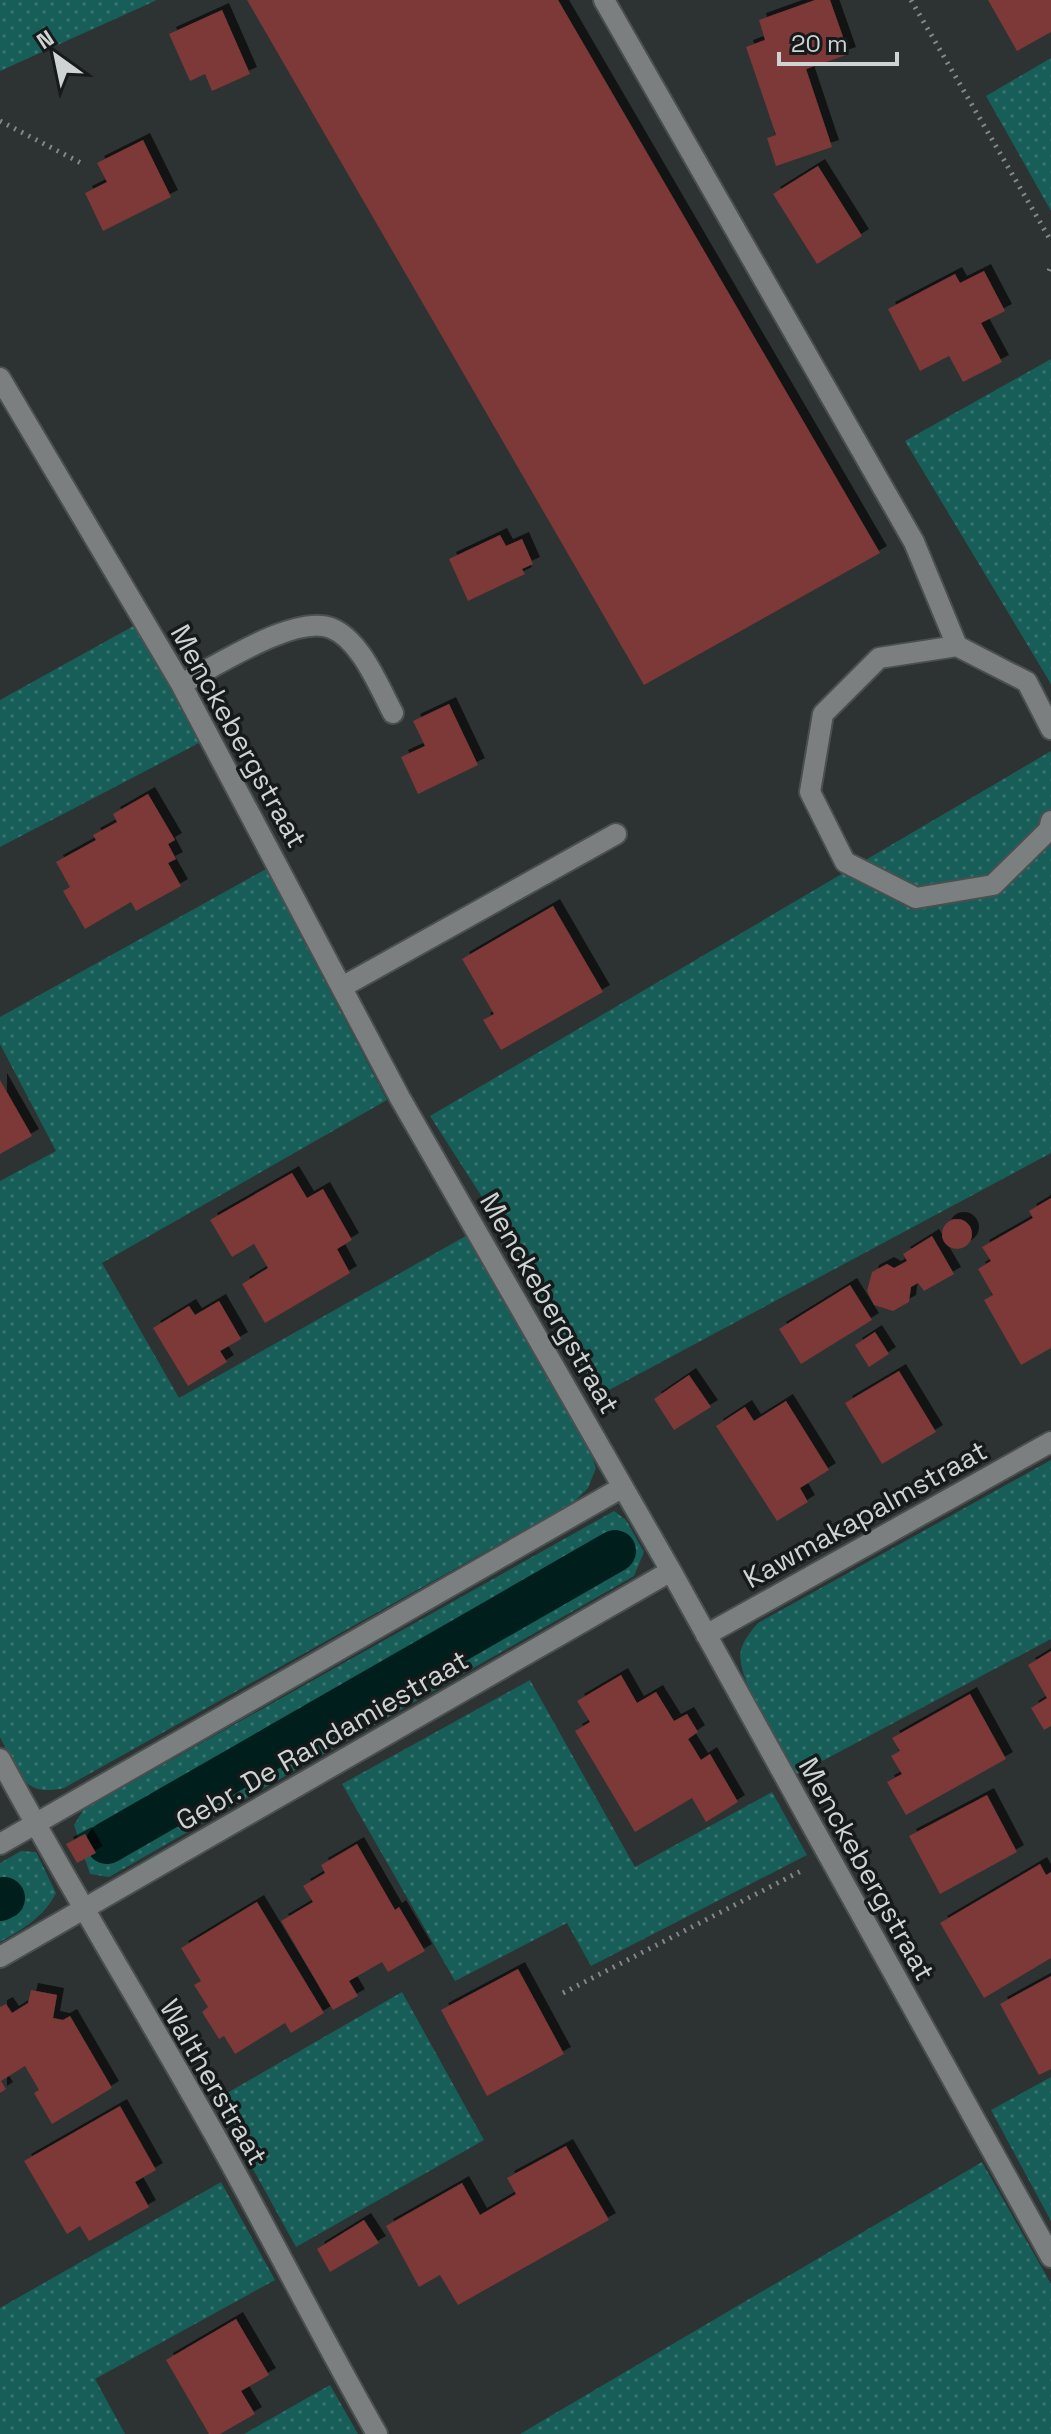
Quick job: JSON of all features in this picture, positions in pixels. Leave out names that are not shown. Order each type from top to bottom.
[{"type":"street","points":[[604,0],[914,542],[957,646]]},
{"type":"street","name":"Menckebergstraat","points":[[0,378],[181,684],[400,1098],[671,1571],[827,1858],[1051,2257]]},
{"type":"street","points":[[181,684],[293,629],[315,625],[333,629],[350,644],[368,667],[393,713]]},
{"type":"street","points":[[1051,729],[1027,682],[957,646],[879,658],[823,714],[810,792],[845,862],[916,898],[993,885],[1049,830],[1051,821]]},
{"type":"street","points":[[342,987],[616,834]]},
{"type":"street","name":"Kawmakapalmstraat","points":[[706,1635],[1051,1442]]},
{"type":"street","points":[[0,1844],[623,1487]]},
{"type":"street","name":"Gebr. De Randamiestraat","points":[[0,1957],[671,1571]]},
{"type":"street","name":"Waltherstraat","points":[[0,1759],[83,1910],[232,2166],[308,2313],[377,2434]]},
{"type":"path","points":[[911,0],[1051,241]]},
{"type":"path","points":[[0,121],[81,163]]},
{"type":"path","points":[[563,1993],[827,1858]]},
{"type":"shaded area","points":[[0,0],[157,0],[0,71]]},
{"type":"shaded area","points":[[1051,58],[1051,211],[986,96]]},
{"type":"shaded area","points":[[1051,359],[1051,684],[905,441]]},
{"type":"shaded area","points":[[137,624],[199,743],[0,847],[0,700]]},
{"type":"shaded area","points":[[1051,751],[1051,1153],[596,1397],[511,1242],[430,1116]]},
{"type":"shaded area","points":[[266,869],[387,1100],[102,1263],[179,1398],[471,1233],[587,1443],[596,1468],[588,1488],[574,1502],[64,1788],[38,1789],[22,1779],[0,1737],[0,1181],[56,1151],[0,1044],[0,1017]]},
{"type":"shaded area","points":[[1051,1460],[1051,1639],[796,1775],[745,1677],[741,1650],[753,1629],[758,1623]]},
{"type":"shaded area","points":[[614,1511],[626,1520],[644,1552],[634,1576],[109,1877],[90,1874],[74,1825],[84,1809]]},
{"type":"shaded area","points":[[530,1680],[635,1867],[772,1792],[807,1855],[591,1966],[567,1923],[455,1981],[342,1784]]},
{"type":"shaded area","points":[[21,1851],[36,1852],[56,1893],[39,1916],[0,1942],[0,1863]]},
{"type":"shaded area","points":[[402,1992],[484,2140],[296,2247],[215,2100]]},
{"type":"shaded area","points":[[1051,2077],[1051,2221],[991,2110]]},
{"type":"shaded area","points":[[982,2162],[1051,2284],[1051,2434],[520,2434]]},
{"type":"shaded area","points":[[221,2182],[275,2280],[95,2379],[125,2434],[0,2434],[0,2308]]},
{"type":"shaded area","points":[[330,2385],[358,2434],[244,2434]]},
{"type":"building","points":[[247,0],[558,0],[880,553],[644,685]]},
{"type":"building","points":[[815,0],[830,0],[849,54],[806,69],[832,147],[776,166],[767,138],[776,135],[746,47],[765,40],[759,20]]},
{"type":"building","points":[[988,0],[1051,0],[1051,32],[1017,51]]},
{"type":"building","points":[[222,10],[250,74],[212,91],[205,74],[190,81],[169,34]]},
{"type":"building","points":[[143,140],[171,197],[103,231],[85,193],[107,182],[97,163]]},
{"type":"building","points":[[818,166],[862,236],[817,264],[773,194]]},
{"type":"building","points":[[984,271],[1005,311],[981,323],[1002,362],[963,382],[949,356],[920,371],[888,309],[955,274],[960,283]]},
{"type":"building","points":[[500,535],[506,546],[522,539],[533,564],[522,569],[525,574],[468,601],[449,559]]},
{"type":"building","points":[[449,704],[478,765],[418,794],[401,757],[425,746],[413,721]]},
{"type":"building","points":[[148,794],[175,840],[168,844],[176,859],[168,863],[181,886],[136,911],[131,902],[85,929],[63,891],[70,887],[56,862],[96,840],[93,835],[117,822],[113,814]]},
{"type":"building","points":[[553,906],[603,992],[501,1050],[483,1020],[494,1014],[462,959]]},
{"type":"building","points":[[0,1080],[32,1136],[0,1154]]},
{"type":"building","points":[[292,1173],[307,1198],[323,1189],[352,1240],[337,1249],[350,1273],[265,1323],[242,1284],[268,1268],[254,1244],[232,1257],[210,1220]]},
{"type":"building","points":[[1051,1198],[1051,1348],[1021,1365],[984,1300],[993,1295],[978,1269],[991,1261],[982,1247],[1033,1218],[1029,1211]]},
{"type":"building","points":[[957,1219],[968,1223],[972,1234],[968,1245],[957,1249],[946,1245],[942,1234],[946,1223]]},
{"type":"building","points":[[932,1236],[954,1274],[924,1291],[918,1283],[911,1287],[909,1302],[893,1311],[874,1305],[867,1291],[872,1272],[887,1264],[894,1268],[907,1261],[903,1254]]},
{"type":"building","points":[[850,1285],[872,1320],[801,1364],[779,1329]]},
{"type":"building","points":[[219,1301],[241,1339],[220,1351],[227,1362],[188,1386],[153,1328],[189,1306],[195,1315]]},
{"type":"building","points":[[875,1332],[889,1354],[869,1367],[855,1345]]},
{"type":"building","points":[[899,1371],[936,1432],[882,1464],[845,1403]]},
{"type":"building","points":[[689,1375],[711,1407],[674,1430],[654,1399]]},
{"type":"building","points":[[786,1401],[829,1470],[800,1488],[808,1502],[777,1521],[716,1426],[745,1407],[754,1421]]},
{"type":"building","points":[[1051,1651],[1051,1726],[1044,1730],[1031,1708],[1047,1698],[1028,1665]]},
{"type":"building","points":[[621,1675],[637,1703],[656,1692],[674,1721],[687,1714],[698,1732],[688,1739],[701,1760],[710,1754],[738,1802],[706,1822],[692,1798],[635,1832],[575,1731],[590,1722],[577,1701]]},
{"type":"building","points":[[970,1694],[1006,1759],[906,1815],[887,1782],[902,1774],[891,1756],[900,1751],[892,1738]]},
{"type":"building","points":[[987,1795],[1017,1852],[940,1894],[909,1836]]},
{"type":"building","points":[[85,1834],[96,1853],[77,1863],[66,1844]]},
{"type":"building","points":[[357,1844],[395,1910],[399,1907],[425,1951],[388,1972],[382,1962],[349,1981],[358,1996],[333,2010],[281,1921],[313,1902],[303,1886],[325,1873],[321,1865]]},
{"type":"building","points":[[1040,1864],[1046,1875],[1051,1872],[1051,1958],[984,1998],[940,1923]]},
{"type":"building","points":[[257,1902],[324,2013],[291,2033],[285,2023],[235,2054],[224,2036],[219,2039],[202,2012],[208,2007],[194,1985],[201,1981],[181,1948]]},
{"type":"building","points":[[518,1969],[564,2054],[487,2096],[441,2010]]},
{"type":"building","points":[[1051,1976],[1051,2069],[1039,2075],[1000,2004]]},
{"type":"building","points":[[31,1990],[57,1995],[53,2018],[63,2020],[70,2016],[112,2088],[52,2124],[34,2093],[39,2090],[25,2066],[1,2081],[6,2089],[0,2093],[0,2007],[6,2004],[12,2013],[28,2003]]},
{"type":"building","points":[[120,2106],[156,2170],[135,2182],[149,2207],[89,2241],[80,2226],[67,2234],[24,2161]]},
{"type":"building","points":[[566,2146],[609,2220],[458,2305],[440,2275],[419,2287],[386,2226],[462,2183],[480,2215],[516,2194],[507,2178]]},
{"type":"building","points":[[364,2220],[379,2243],[330,2272],[317,2249]]},
{"type":"building","points":[[236,2319],[269,2375],[241,2391],[255,2414],[220,2434],[209,2434],[166,2360]]},
{"type":"waterway","points":[[107,1843],[615,1551]]},
{"type":"waterway","points":[[0,1900],[4,1898]]}]
